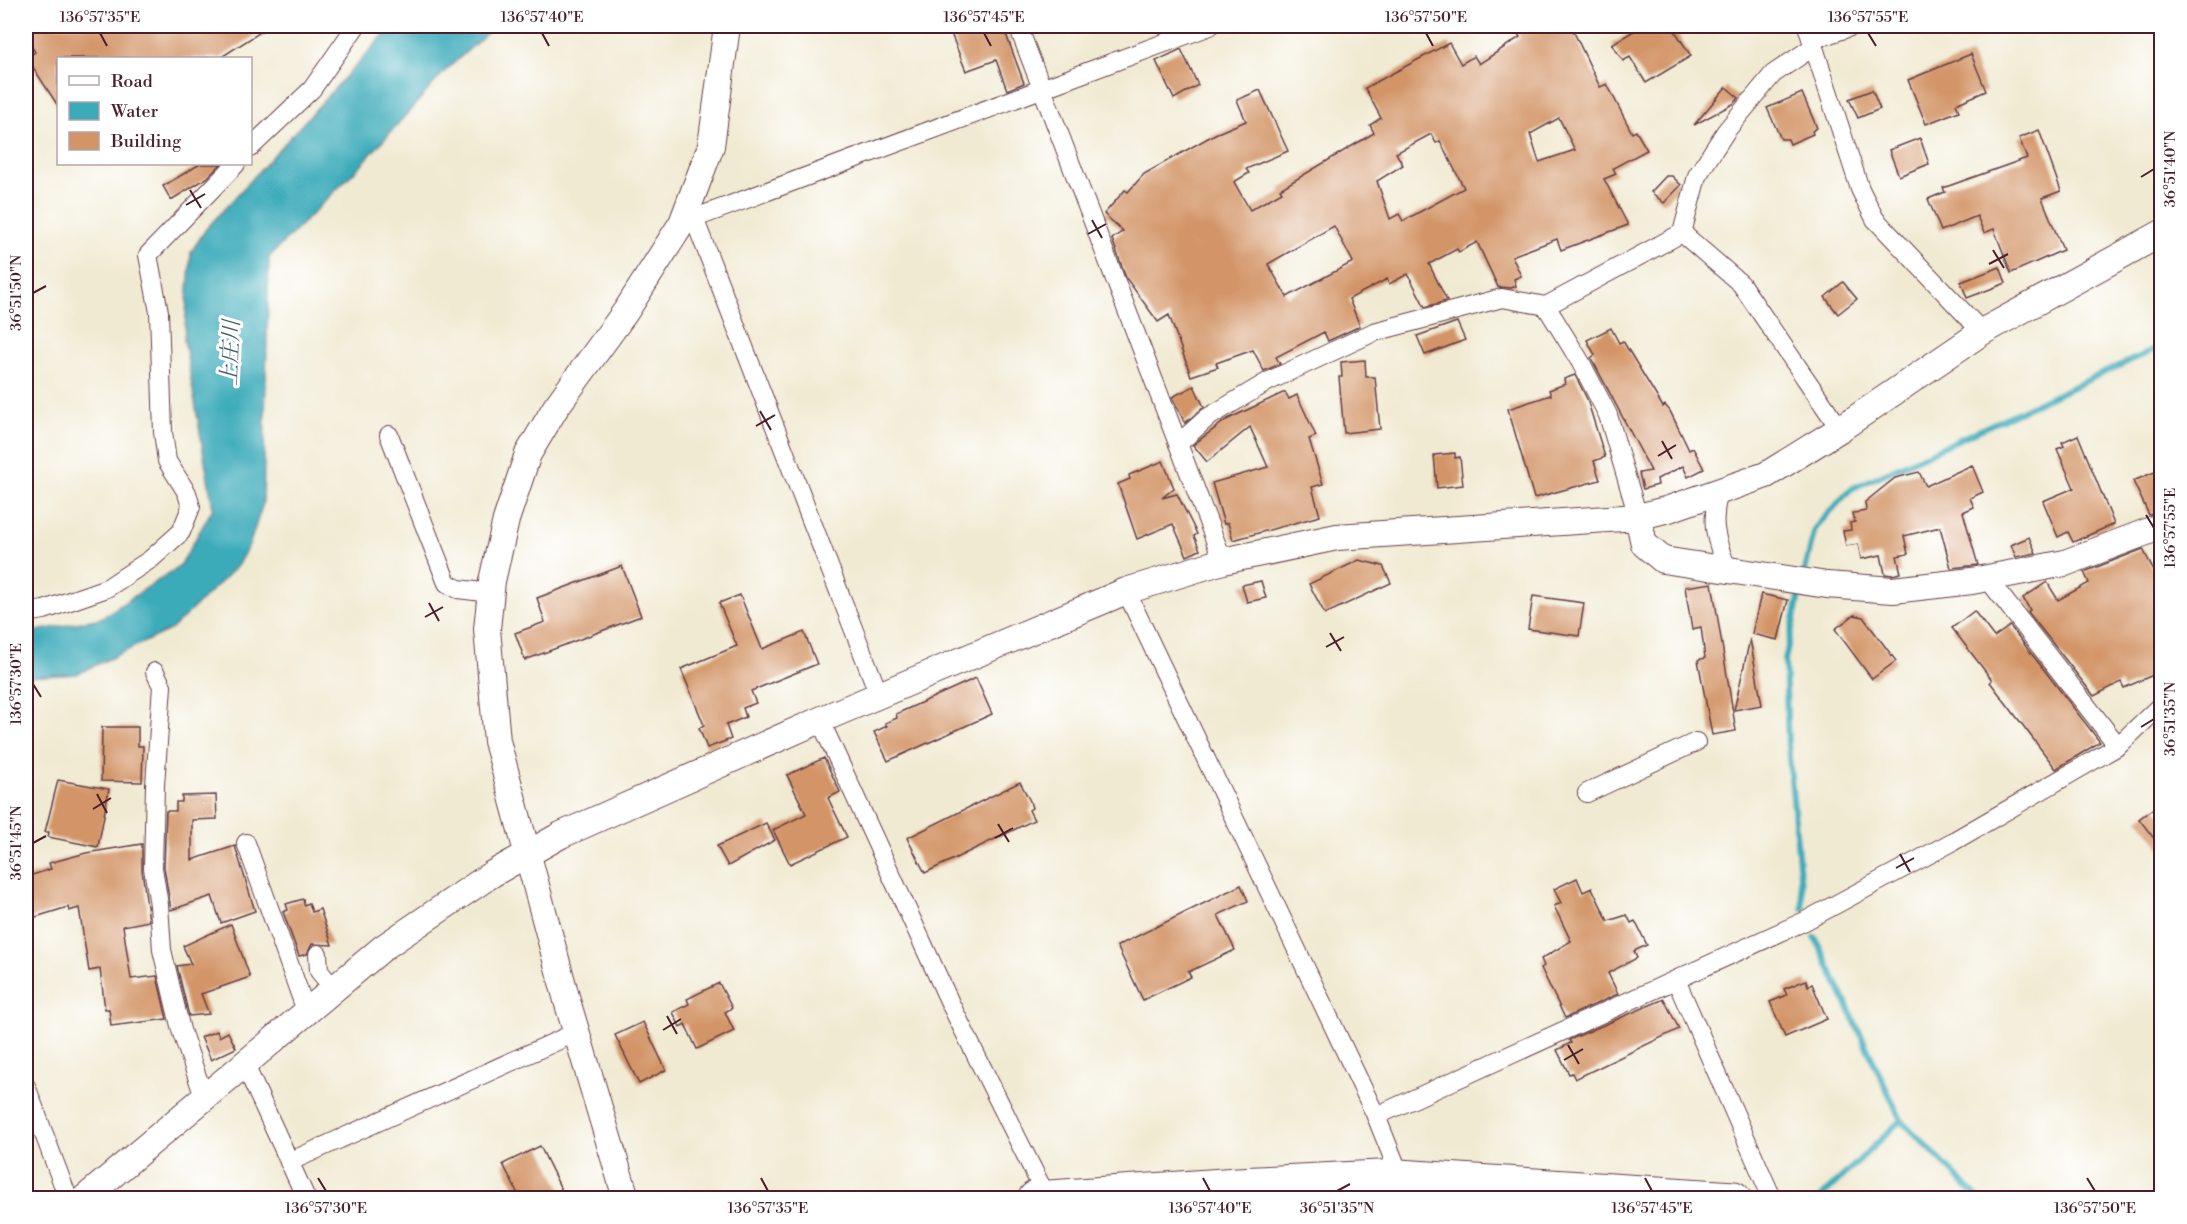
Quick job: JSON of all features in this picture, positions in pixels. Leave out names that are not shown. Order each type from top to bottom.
[{"type":"highway","points":[[1043,1198],[1404,1187],[1734,1198]]},
{"type":"street","points":[[252,146],[312,89],[356,26]]},
{"type":"street","points":[[626,1198],[577,1032],[497,741],[488,629],[491,593],[506,520],[528,454],[555,407],[626,311],[688,220],[711,146],[727,26]]},
{"type":"street","points":[[1018,26],[1223,561]]},
{"type":"street","points":[[688,220],[1210,26]]},
{"type":"street","points":[[1178,444],[1207,418],[1269,381],[1374,332],[1502,298],[1546,306],[1682,233],[1697,176],[1726,131],[1773,74],[1811,38],[1853,26]]},
{"type":"street","points":[[1811,38],[1860,189],[1875,219],[1982,332]]},
{"type":"street","points":[[26,613],[44,610],[107,588],[151,559],[181,532],[191,507],[187,493],[167,461],[163,432],[159,312],[148,255],[235,165]]},
{"type":"street","points":[[688,220],[879,695]]},
{"type":"street","points":[[1682,233],[1740,284],[1840,429]]},
{"type":"street","points":[[85,1198],[384,947],[529,852],[820,720],[1126,591],[1223,561],[1337,537],[1638,517],[1766,475],[1840,429],[1982,332],[2162,233]]},
{"type":"street","points":[[1546,306],[1580,361],[1608,415],[1644,544],[1663,561],[1827,585],[1893,590],[1987,578],[2065,562],[2162,526]]},
{"type":"street","points":[[389,435],[447,583],[458,589],[491,593]]},
{"type":"street","points":[[1720,491],[1714,508],[1715,536],[1728,570]]},
{"type":"street","points":[[1987,578],[2118,746]]},
{"type":"street","points":[[1126,591],[1376,1116],[1404,1187]]},
{"type":"street","points":[[155,672],[162,686],[155,785],[153,868],[159,905],[162,950],[181,1030],[204,1097]]},
{"type":"street","points":[[1376,1116],[1805,921],[1952,842],[2118,746],[2162,704]]},
{"type":"street","points":[[820,720],[1043,1198]]},
{"type":"street","points":[[1587,793],[1696,742]]},
{"type":"street","points":[[246,843],[306,1011]]},
{"type":"street","points":[[318,954],[319,971],[333,988]]},
{"type":"street","points":[[1676,980],[1772,1198]]},
{"type":"street","points":[[289,1162],[577,1032]]},
{"type":"street","points":[[244,1063],[306,1198]]},
{"type":"street","points":[[26,1086],[68,1198]]},
{"type":"water","name":"上庄川","points":[[392,26],[495,26],[445,71],[363,163],[269,257],[263,503],[250,543],[237,566],[172,629],[77,674],[26,677],[26,633],[101,618],[180,566],[213,508],[184,339],[191,252],[206,229]]},
{"type":"building","points":[[26,26],[270,26],[222,57],[57,57],[57,104],[27,58],[35,52],[26,37]]},
{"type":"building","points":[[948,26],[1003,26],[1024,83],[1007,90],[996,60],[966,71]]},
{"type":"building","points":[[1513,26],[1571,26],[1600,87],[1607,84],[1632,133],[1636,131],[1647,150],[1613,168],[1616,174],[1604,179],[1628,225],[1561,250],[1557,239],[1512,256],[1521,276],[1514,279],[1516,286],[1511,288],[1498,287],[1477,242],[1459,252],[1457,249],[1429,264],[1447,301],[1425,307],[1408,274],[1389,284],[1387,279],[1349,299],[1360,326],[1328,341],[1324,332],[1276,357],[1280,364],[1264,371],[1253,350],[1216,363],[1218,367],[1191,376],[1169,315],[1158,322],[1126,278],[1112,239],[1123,231],[1104,214],[1125,190],[1128,192],[1144,174],[1215,134],[1246,121],[1237,100],[1260,90],[1288,151],[1246,169],[1249,173],[1234,182],[1250,210],[1282,192],[1280,189],[1374,133],[1370,125],[1381,118],[1365,88],[1449,43],[1461,64],[1474,56],[1479,64],[1520,37]],"holes":[[[1559,118],[1575,150],[1539,162],[1530,134]],[[1431,134],[1436,143],[1440,141],[1464,188],[1403,221],[1399,214],[1390,219],[1377,181],[1403,165],[1396,153]],[[1334,226],[1353,262],[1287,297],[1268,264]]]},
{"type":"building","points":[[1642,26],[1672,26],[1691,56],[1646,83],[1630,57],[1623,61],[1612,44]]},
{"type":"building","points":[[1181,49],[1198,85],[1174,99],[1156,61]]},
{"type":"building","points":[[1971,54],[1986,91],[1956,104],[1959,111],[1926,124],[1908,80]]},
{"type":"building","points":[[1726,87],[1739,98],[1733,104],[1694,125]]},
{"type":"building","points":[[1872,90],[1880,109],[1858,118],[1849,99]]},
{"type":"building","points":[[1802,93],[1817,128],[1812,131],[1813,134],[1790,144],[1788,139],[1781,139],[1767,108]]},
{"type":"building","points":[[2039,130],[2061,191],[2042,198],[2063,250],[2011,273],[1994,229],[1984,233],[1977,216],[1941,231],[1928,199],[1945,192],[1943,188],[2027,158],[2019,138]]},
{"type":"building","points":[[1920,138],[1929,164],[1899,176],[1889,150]]},
{"type":"building","points":[[198,165],[220,165],[207,178],[171,200],[163,186]]},
{"type":"building","points":[[1666,176],[1672,176],[1681,185],[1664,203],[1651,192]]},
{"type":"building","points":[[2000,267],[2006,283],[1967,298],[1961,282]]},
{"type":"building","points":[[1843,282],[1857,299],[1838,314],[1825,297]]},
{"type":"building","points":[[1457,322],[1465,340],[1425,355],[1417,336]]},
{"type":"building","points":[[1611,328],[1619,343],[1623,341],[1663,407],[1665,405],[1670,411],[1689,450],[1693,448],[1704,469],[1688,477],[1683,466],[1657,479],[1658,485],[1643,489],[1639,473],[1651,471],[1591,358],[1595,355],[1587,340]]},
{"type":"building","points":[[1365,360],[1366,377],[1375,377],[1380,429],[1344,433],[1339,377],[1342,377],[1341,362]]},
{"type":"building","points":[[1575,375],[1587,399],[1605,457],[1594,461],[1600,480],[1534,498],[1508,409],[1551,395],[1549,390],[1565,384],[1564,379]]},
{"type":"building","points":[[1194,386],[1204,407],[1185,423],[1172,397]]},
{"type":"building","points":[[1285,392],[1289,399],[1297,395],[1316,436],[1309,439],[1323,484],[1312,487],[1320,516],[1233,540],[1228,523],[1224,524],[1212,483],[1268,467],[1250,427],[1207,462],[1193,445],[1226,420]]},
{"type":"building","points":[[2078,435],[2114,524],[2073,542],[2068,532],[2058,537],[2043,501],[2074,488],[2057,449],[2064,446],[2062,442]]},
{"type":"building","points":[[1455,453],[1455,458],[1460,457],[1463,485],[1437,488],[1434,455]]},
{"type":"building","points":[[1163,461],[1174,488],[1162,498],[1177,494],[1197,534],[1194,536],[1200,550],[1187,556],[1173,524],[1137,539],[1118,484],[1130,479],[1129,475]]},
{"type":"building","points":[[1972,465],[1983,492],[1970,498],[1974,507],[1963,512],[1978,565],[1951,568],[1940,527],[1904,536],[1908,554],[1897,556],[1901,573],[1892,575],[1885,574],[1881,555],[1861,559],[1858,544],[1846,546],[1843,531],[1851,530],[1850,523],[1855,522],[1853,513],[1866,511],[1865,502],[1895,478],[1919,472],[1926,486]]},
{"type":"building","points":[[2162,469],[2162,511],[2149,515],[2133,481]]},
{"type":"building","points":[[2029,537],[2036,553],[2016,557],[2011,545]]},
{"type":"building","points":[[2143,549],[2162,588],[2162,671],[2124,688],[2121,682],[2094,696],[2028,612],[2030,610],[2023,598],[2047,582],[2058,600],[2089,583],[2084,572]]},
{"type":"building","points":[[1359,560],[1383,566],[1391,583],[1325,614],[1309,584]]},
{"type":"building","points":[[622,566],[641,616],[525,660],[515,633],[545,622],[537,598]]},
{"type":"building","points":[[1261,581],[1266,598],[1247,602],[1242,585]]},
{"type":"building","points":[[1712,583],[1736,731],[1712,735],[1698,660],[1705,658],[1701,627],[1692,629],[1685,587]]},
{"type":"building","points":[[1761,594],[1788,600],[1778,640],[1752,634]]},
{"type":"building","points":[[740,595],[762,649],[804,632],[817,664],[751,691],[756,703],[743,708],[746,717],[726,725],[731,739],[707,748],[699,728],[704,725],[681,669],[737,646],[719,603]]},
{"type":"building","points":[[1533,596],[1584,603],[1579,636],[1528,629]]},
{"type":"building","points":[[1974,611],[1994,637],[2010,626],[2100,742],[2056,769],[1952,628]]},
{"type":"building","points":[[1854,615],[1863,617],[1896,661],[1872,679],[1835,629]]},
{"type":"building","points":[[1750,639],[1762,705],[1734,710]]},
{"type":"building","points":[[976,678],[992,714],[888,761],[874,732],[887,726],[885,723],[897,718],[896,714]]},
{"type":"building","points":[[102,727],[138,727],[138,746],[143,746],[142,782],[101,781]]},
{"type":"building","points":[[824,758],[840,792],[828,798],[847,837],[790,864],[773,830],[806,814],[787,775]]},
{"type":"building","points":[[58,780],[109,789],[98,847],[48,837],[49,832],[45,832]]},
{"type":"building","points":[[1020,782],[1030,801],[1032,808],[1029,810],[1034,820],[925,873],[907,838]]},
{"type":"building","points":[[216,795],[217,819],[192,820],[192,860],[235,846],[255,911],[221,923],[212,896],[171,910],[164,867],[166,811],[176,811],[176,802],[182,802],[182,796]]},
{"type":"building","points":[[2155,807],[2162,815],[2162,849],[2139,819]]},
{"type":"building","points":[[766,823],[775,840],[728,866],[717,846]]},
{"type":"building","points":[[142,844],[142,870],[149,921],[123,926],[131,979],[157,976],[167,1019],[111,1026],[109,1009],[105,1009],[100,969],[89,971],[79,908],[69,911],[68,907],[26,920],[26,877],[51,869],[49,863],[86,853]]},
{"type":"building","points":[[1577,878],[1583,892],[1592,888],[1608,921],[1627,915],[1631,923],[1635,921],[1647,945],[1634,951],[1637,958],[1608,973],[1618,994],[1565,1018],[1541,968],[1544,966],[1541,959],[1571,941],[1554,906],[1561,903],[1554,889]]},
{"type":"building","points":[[1241,885],[1248,901],[1218,915],[1235,950],[1188,972],[1191,977],[1143,1000],[1117,946]]},
{"type":"building","points":[[303,899],[304,905],[309,903],[312,912],[320,909],[332,945],[312,944],[307,954],[299,956],[283,912],[288,910],[286,904]]},
{"type":"building","points":[[231,924],[250,977],[201,994],[209,1014],[189,1016],[177,966],[191,964],[183,946]]},
{"type":"building","points":[[1806,980],[1808,986],[1812,984],[1827,1019],[1785,1037],[1770,1002],[1787,995],[1784,989]]},
{"type":"building","points":[[719,983],[732,1008],[725,1012],[734,1031],[697,1049],[685,1024],[680,1027],[673,1012],[689,1004],[687,999]]},
{"type":"building","points":[[1664,999],[1679,1029],[1575,1079],[1572,1073],[1569,1074],[1557,1050],[1571,1043],[1569,1040]]},
{"type":"building","points":[[643,1022],[666,1070],[639,1084],[615,1035]]},
{"type":"building","points":[[217,1031],[219,1037],[228,1032],[236,1048],[211,1060],[201,1037]]},
{"type":"building","points":[[540,1146],[562,1191],[546,1198],[520,1198],[503,1164]]},
{"type":"waterway","points":[[1804,575],[1815,528],[1851,489],[2162,346]]},
{"type":"waterway","points":[[1801,588],[1785,660],[1788,745],[1803,908]]},
{"type":"waterway","points":[[1815,937],[1901,1120],[1978,1198]]},
{"type":"waterway","points":[[1820,1198],[1901,1120]]}]
